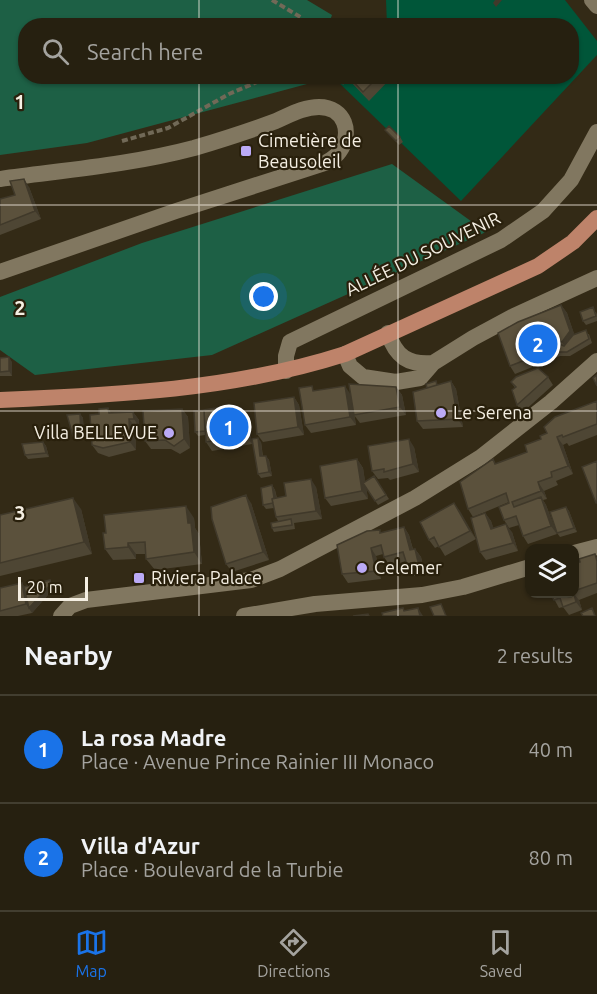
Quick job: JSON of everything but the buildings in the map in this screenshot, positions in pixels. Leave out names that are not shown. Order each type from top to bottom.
[{"type":"main road","points":[[591,0],[597,6]]},
{"type":"main road","points":[[0,179],[164,155],[227,138],[304,109],[319,106],[333,109],[342,116],[346,125],[346,139],[338,154],[325,163],[176,211],[0,272]]},
{"type":"main road","name":"ALLÉE DU SOUVENIR","points":[[286,371],[286,356],[290,342],[501,240],[543,211],[570,180],[597,132]]},
{"type":"main road","points":[[0,400],[128,395],[244,381],[345,354],[538,266],[573,242],[597,218]]},
{"type":"main road","points":[[345,354],[350,366],[363,377],[396,382],[420,378],[433,363],[514,316],[597,278]]},
{"type":"main road","points":[[388,333],[399,356],[415,364],[433,363]]},
{"type":"main road","points":[[61,616],[70,606],[87,600],[242,581],[279,569],[415,498],[481,457],[551,402],[597,361]]},
{"type":"main road","points":[[579,552],[597,547]]},
{"type":"main road","points":[[244,616],[315,604],[422,595],[463,587],[525,568]]},
{"type":"path","points":[[272,0],[302,18]]},
{"type":"path","points":[[116,142],[168,128],[253,84]]},
{"type":"green space","points":[[0,0],[307,0],[332,15],[331,18],[18,18],[18,84],[307,84],[87,143],[0,155]]},
{"type":"green space","points":[[386,0],[565,0],[597,41],[597,55],[579,74],[579,18],[387,18]]},
{"type":"green space","points":[[340,84],[570,84],[461,201]]},
{"type":"green space","points":[[392,164],[486,232],[212,355],[35,375],[0,350],[0,297],[142,243]]},
{"type":"place","name":"Cimetière de Beausoleil","points":[[246,151]]},
{"type":"place","name":"Villa d'Azur","points":[[538,344]]},
{"type":"place","name":"Le Serena","points":[[441,413]]},
{"type":"place","name":"La rosa Madre","points":[[229,427]]},
{"type":"place","name":"Villa BELLEVUE","points":[[169,433]]},
{"type":"place","name":"Celemer","points":[[362,568]]},
{"type":"place","name":"Riviera Palace","points":[[139,578]]}]
